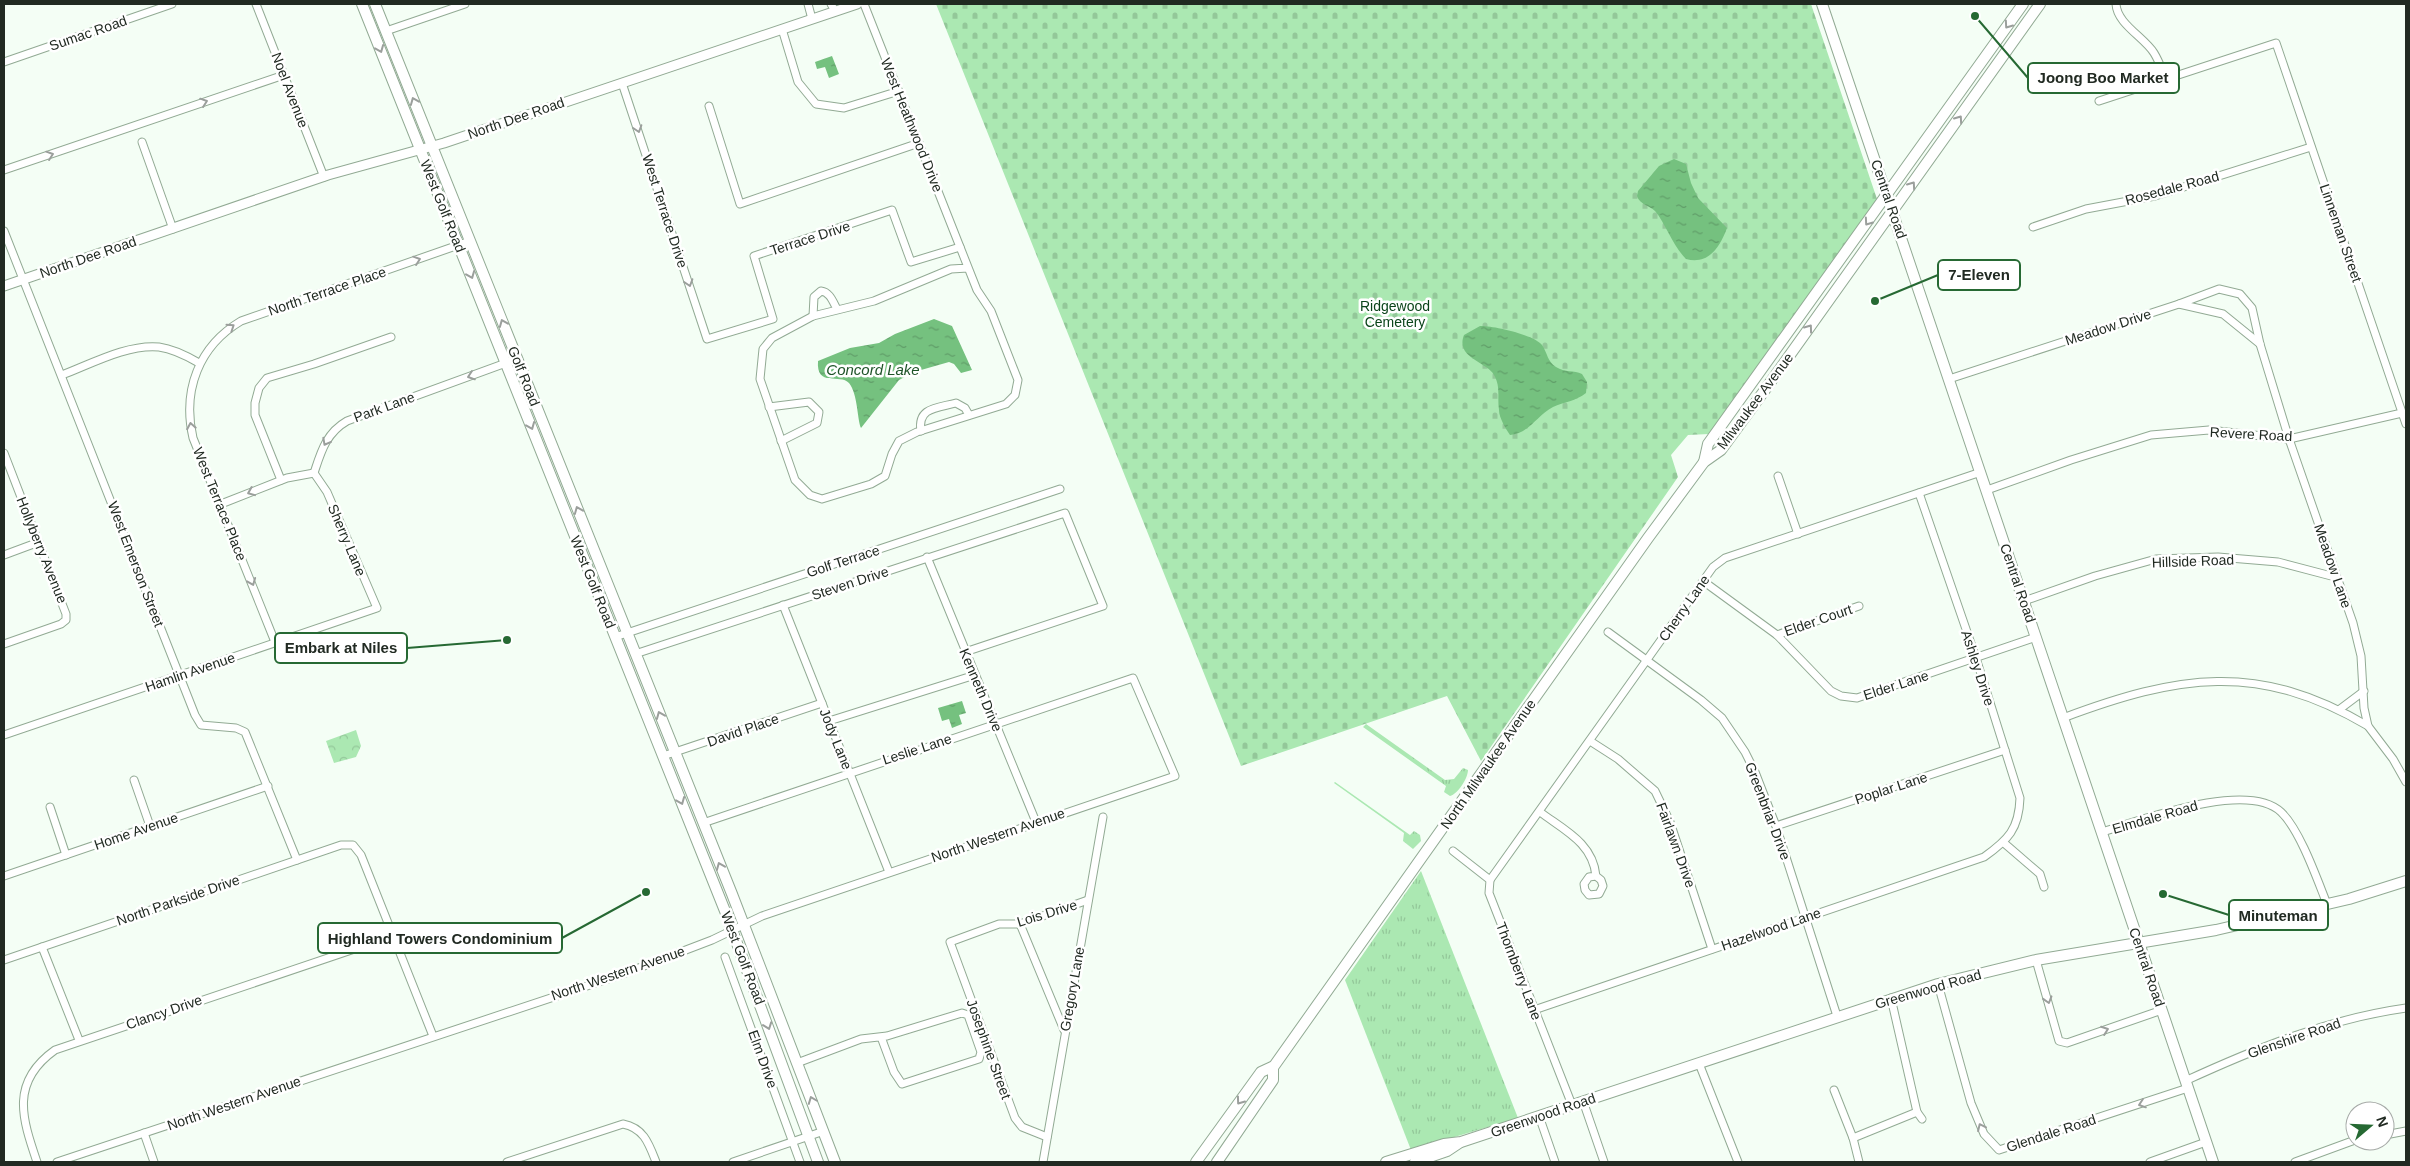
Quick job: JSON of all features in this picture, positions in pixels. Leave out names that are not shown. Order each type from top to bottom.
[{"type":"main road","name":"West Golf Road","points":[[362,4],[733,930],[818,1162]]},
{"type":"main road","name":"West Golf Road","points":[[375,4],[488,287]]},
{"type":"main road","name":"Central Road","points":[[1822,4],[2213,1162]]},
{"type":"main road","name":"Milwaukee Avenue","points":[[1704,462],[1708,444],[2023,4]]},
{"type":"main road","name":"Milwaukee Avenue","points":[[1704,462],[1720,450],[1893,212],[2040,4]]},
{"type":"main road","points":[[1970,104],[1973,92],[1998,56],[1999,50],[1996,42]]},
{"type":"main road","name":"Golf Road","points":[[488,287],[560,465]]},
{"type":"main road","name":"North Milwaukee Avenue","points":[[1196,1162],[1262,1072],[1273,1067],[1704,462]]},
{"type":"main road","name":"West Golf Road","points":[[560,465],[744,925],[836,1162]]},
{"type":"main road","name":"Greenwood Road","points":[[1461,1142],[1938,984],[2036,960],[2216,930],[2327,904],[2406,881]]},
{"type":"main road","name":"North Milwaukee Avenue","points":[[1217,1162],[1273,1080],[1273,1067]]},
{"type":"main road","points":[[1386,1162],[1444,1144],[1461,1142]]},
{"type":"main road","points":[[1415,1162],[1447,1151],[1461,1142]]},
{"type":"street","name":"Sumac Road","points":[[4,62],[172,4]]},
{"type":"street","name":"Noel Avenue","points":[[256,4],[324,177]]},
{"type":"street","points":[[386,31],[465,4]]},
{"type":"street","points":[[808,4],[812,19]]},
{"type":"street","name":"North Dee Road","points":[[4,286],[324,177],[432,146],[622,83],[812,19],[833,8],[858,4]]},
{"type":"street","name":"West Heathwood Drive","points":[[781,441],[795,480],[810,495],[822,499],[871,484],[885,476],[892,454],[899,441],[921,431],[1006,404],[1015,396],[1018,380],[991,311],[977,290],[864,4]]},
{"type":"street","points":[[2099,101],[2166,79],[2154,53],[2121,17],[2116,4]]},
{"type":"street","points":[[782,29],[798,82],[816,104],[844,108],[899,91]]},
{"type":"street","name":"Linneman Street","points":[[2166,79],[2276,43],[2406,424]]},
{"type":"street","points":[[4,170],[284,75]]},
{"type":"street","name":"West Terrace Drive","points":[[622,83],[707,339]]},
{"type":"street","points":[[709,106],[740,204],[920,143]]},
{"type":"street","points":[[142,142],[173,228]]},
{"type":"street","name":"Rosedale Road","points":[[2033,227],[2086,209],[2155,196],[2311,147]]},
{"type":"street","name":"Terrace Drive","points":[[707,339],[773,319],[754,256],[892,210],[911,262],[960,247]]},
{"type":"street","name":"West Emerson Street","points":[[4,231],[195,715],[201,725],[236,728],[245,732],[297,860]]},
{"type":"street","name":"North Terrace Place","points":[[199,363],[214,342],[241,321],[470,241]]},
{"type":"street","points":[[769,407],[809,402],[819,412],[816,423],[781,441],[769,407],[760,378],[763,349],[772,338],[813,316],[874,301],[951,269],[968,268]]},
{"type":"street","name":"Meadow Drive","points":[[1949,379],[2180,304],[2219,289],[2240,294],[2252,308],[2260,344]]},
{"type":"street","points":[[813,316],[814,297],[821,291],[826,291],[837,309]]},
{"type":"street","points":[[2180,304],[2223,314],[2260,344]]},
{"type":"street","points":[[281,480],[255,415],[255,403],[259,388],[267,378],[391,337]]},
{"type":"street","name":"Meadow Lane","points":[[2260,344],[2357,640],[2361,656],[2368,726]]},
{"type":"street","points":[[62,375],[124,352],[150,347],[173,350],[199,363]]},
{"type":"street","name":"Park Lane","points":[[314,473],[329,436],[337,427],[347,421],[518,360]]},
{"type":"street","name":"West Terrace Place","points":[[199,363],[190,396],[190,424],[193,438],[275,642]]},
{"type":"street","points":[[921,431],[920,418],[923,414],[932,410],[956,403],[965,408],[969,415]]},
{"type":"street","name":"Revere Road","points":[[1987,490],[2071,460],[2151,435],[2210,430],[2290,439],[2402,413]]},
{"type":"street","name":"Hollyberry Avenue","points":[[4,453],[6,465],[40,542],[66,608],[66,620],[53,627],[4,644]]},
{"type":"street","name":"Cherry Lane","points":[[1490,880],[1713,567],[1725,558],[1980,472]]},
{"type":"street","points":[[221,504],[295,475],[314,473]]},
{"type":"street","name":"Sherry Lane","points":[[314,473],[327,492],[377,608]]},
{"type":"street","points":[[1778,476],[1798,534]]},
{"type":"street","name":"Golf Terrace","points":[[615,636],[1060,489]]},
{"type":"street","name":"Ashley Drive","points":[[1919,493],[1976,658],[2020,798],[2020,815],[2004,843]]},
{"type":"street","name":"Steven Drive","points":[[635,654],[1065,513],[1103,606],[966,652]]},
{"type":"street","points":[[4,555],[40,542]]},
{"type":"street","name":"Kenneth Drive","points":[[927,557],[1036,822]]},
{"type":"street","name":"Hillside Road","points":[[2024,601],[2096,576],[2156,560],[2218,557],[2278,562],[2336,576]]},
{"type":"street","name":"Elder Lane","points":[[1703,581],[1776,635],[1830,691],[1841,696],[1857,698],[2036,637]]},
{"type":"street","name":"Jody Lane","points":[[783,605],[889,872]]},
{"type":"street","name":"Elder Court","points":[[1776,635],[1859,606]]},
{"type":"street","name":"Hamlin Avenue","points":[[4,735],[377,608]]},
{"type":"street","name":"Greenbriar Drive","points":[[1608,632],[1701,700],[1722,718],[1735,735],[1755,772],[1776,826],[1804,917],[1838,1016]]},
{"type":"street","points":[[829,721],[975,675]]},
{"type":"street","name":"Leslie Lane","points":[[703,823],[849,772],[1132,678],[1175,776]]},
{"type":"street","points":[[2063,718],[2135,694],[2195,681],[2227,681],[2258,684],[2284,689],[2340,709],[2368,726],[2393,759],[2406,782]]},
{"type":"street","points":[[2340,709],[2364,691]]},
{"type":"street","name":"David Place","points":[[663,756],[822,703]]},
{"type":"street","name":"Fairlawn Drive","points":[[1590,741],[1618,758],[1655,790],[1670,822],[1712,949]]},
{"type":"street","name":"Poplar Lane","points":[[1776,826],[2005,750]]},
{"type":"street","name":"North Western Avenue","points":[[57,1162],[624,974],[744,925],[889,872],[1175,776]]},
{"type":"street","points":[[134,780],[150,826]]},
{"type":"street","name":"Home Avenue","points":[[4,876],[268,786]]},
{"type":"street","name":"Elmdale Road","points":[[2102,832],[2196,804],[2249,800],[2266,802],[2283,814],[2305,851],[2327,904]]},
{"type":"street","points":[[50,807],[66,855]]},
{"type":"street","points":[[1540,812],[1584,844],[1591,854],[1596,876]]},
{"type":"street","name":"Gregory Lane","points":[[1043,1162],[1064,1030],[1103,817]]},
{"type":"street","points":[[2004,843],[2040,874],[2044,887]]},
{"type":"street","name":"Hazelwood Lane","points":[[1534,1010],[1984,857],[2004,843]]},
{"type":"street","name":"North Parkside Drive","points":[[4,960],[341,845],[353,845],[361,854],[392,936]]},
{"type":"street","points":[[1453,851],[1490,880]]},
{"type":"street","name":"Thornberry Lane","points":[[1490,880],[1489,893],[1572,1105]]},
{"type":"street","name":"Lois Drive","points":[[950,942],[999,924],[1020,924],[1088,900]]},
{"type":"street","points":[[1020,924],[1064,1030]]},
{"type":"street","points":[[392,936],[433,1036]]},
{"type":"street","name":"Clancy Drive","points":[[37,1162],[23,1116],[24,1090],[34,1068],[42,1059],[55,1050],[79,1040],[392,936]]},
{"type":"street","name":"Josephine Street","points":[[950,942],[1015,1118],[1022,1128],[1048,1137]]},
{"type":"street","points":[[42,947],[79,1040]]},
{"type":"street","name":"Elm Drive","points":[[725,957],[800,1162]]},
{"type":"street","points":[[2036,960],[2059,1041],[2067,1043],[2162,1010]]},
{"type":"street","name":"Glendale Road","points":[[1938,984],[1970,1103],[1984,1134],[1998,1150],[2187,1084]]},
{"type":"street","points":[[1891,998],[1917,1112],[1922,1119]]},
{"type":"street","name":"Glenshire Road","points":[[2187,1084],[2279,1040],[2342,1020],[2406,1008]]},
{"type":"street","points":[[797,1062],[861,1039],[881,1037],[962,1013],[968,1015],[981,1052],[980,1059],[902,1084],[894,1072],[881,1037]]},
{"type":"street","points":[[1700,1066],[1738,1162]]},
{"type":"street","points":[[1834,1090],[1859,1162]]},
{"type":"street","points":[[1583,1101],[1604,1162]]},
{"type":"street","points":[[1852,1138],[1917,1112]]},
{"type":"street","points":[[1539,1116],[1555,1162]]},
{"type":"street","points":[[507,1162],[623,1124],[632,1126],[644,1134],[656,1162]]},
{"type":"street","points":[[733,1162],[824,1131]]},
{"type":"street","points":[[144,1133],[154,1162]]},
{"type":"street","points":[[2150,1162],[2206,1142]]},
{"type":"street","points":[[2295,1162],[2345,1144]]},
{"type":"green space","name":"Ridgewood Cemetery","points":[[936,4],[1811,4],[1877,199],[1709,434],[1688,435],[1671,455],[1678,477],[1481,761],[1447,696],[1241,766]]},
{"type":"green space","points":[[1366,724],[1445,780],[1454,779],[1463,768],[1468,770],[1462,785],[1450,796],[1444,792],[1446,786],[1363,727]]},
{"type":"green space","points":[[356,730],[361,746],[356,757],[334,763],[326,741]]},
{"type":"green space","points":[[1335,782],[1410,835],[1414,831],[1420,835],[1421,841],[1413,849],[1403,841],[1404,833]]},
{"type":"green space","points":[[1421,871],[1518,1118],[1411,1150],[1345,980]]},
{"type":"water","points":[[832,56],[839,74],[829,78],[825,67],[817,69],[815,62]]},
{"type":"water","points":[[1674,159],[1686,164],[1691,183],[1698,198],[1727,228],[1717,248],[1707,257],[1701,259],[1686,259],[1655,211],[1640,201],[1637,196],[1638,191],[1659,166]]},
{"type":"water","name":"Concord Lake","points":[[934,319],[952,326],[972,370],[961,373],[954,364],[949,362],[914,372],[899,380],[861,428],[856,400],[849,383],[845,380],[825,377],[818,369],[818,361],[850,348],[879,343],[895,334]]},
{"type":"water","points":[[1480,326],[1512,331],[1538,341],[1556,367],[1582,374],[1587,382],[1586,393],[1574,400],[1547,410],[1523,431],[1510,435],[1500,416],[1498,388],[1494,375],[1468,354],[1462,343],[1464,335]]},
{"type":"water","points":[[962,701],[966,713],[959,715],[962,724],[952,728],[949,719],[942,721],[938,708]]},
{"type":"place","name":"Joong Boo Market","points":[[1975,16]]},
{"type":"place","name":"7-Eleven","points":[[1875,301]]},
{"type":"place","name":"Embark at Niles","points":[[507,640]]},
{"type":"place","name":"Highland Towers Condominium","points":[[646,892]]},
{"type":"place","name":"Minuteman","points":[[2163,894]]}]
